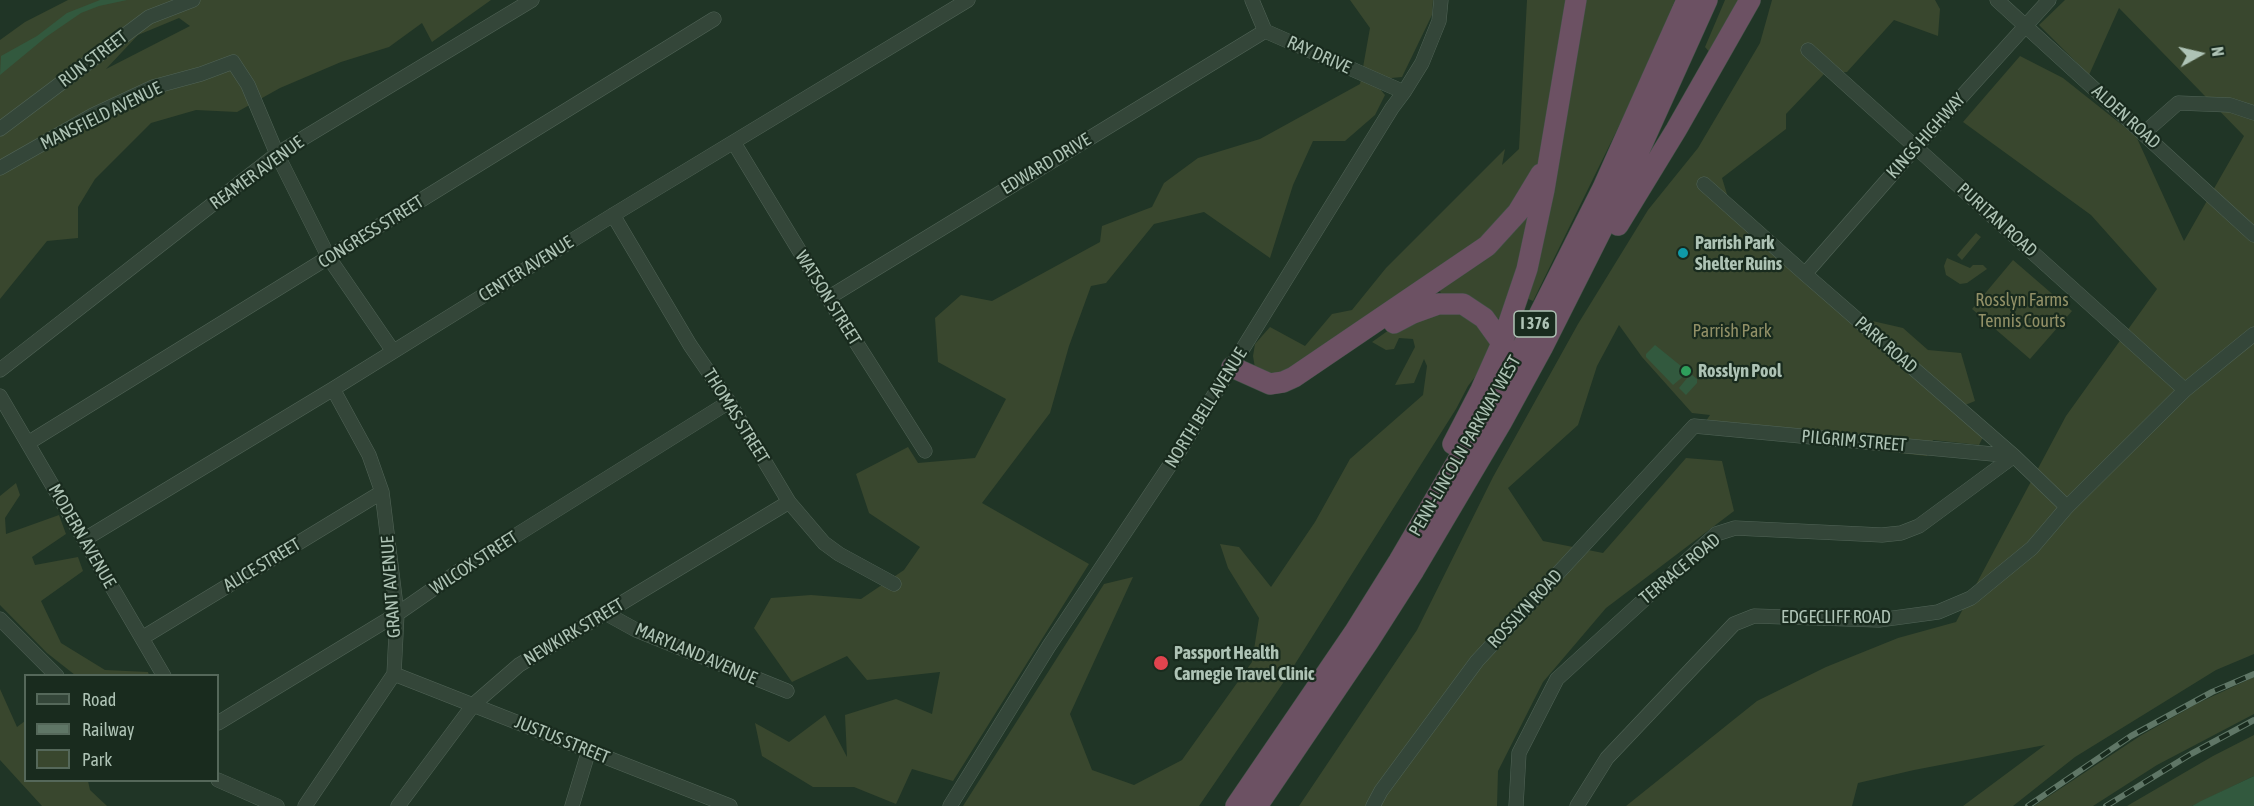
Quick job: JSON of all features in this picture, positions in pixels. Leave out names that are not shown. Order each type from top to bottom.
[{"type":"highway","points":[[1354,633],[1481,390],[1502,343],[1534,244],[1576,0]]},
{"type":"highway","name":"PENN-LINCOLN PARKWAY WEST","points":[[1236,806],[1354,633],[1443,488],[1527,339],[1603,188],[1688,0]]},
{"type":"highway","name":"PENN-LINCOLN PARKWAY WEST","points":[[1258,805],[1351,669],[1414,570],[1542,348],[1619,195],[1707,0]]},
{"type":"highway","points":[[1542,348],[1676,130],[1750,0]]},
{"type":"highway","points":[[1232,367],[1267,384],[1278,384],[1294,377],[1487,246],[1518,212],[1550,157]]},
{"type":"highway","points":[[1232,367],[1244,383],[1259,391],[1270,394],[1286,391],[1398,320],[1426,308],[1447,303],[1463,304],[1477,311],[1502,343]]},
{"type":"street","name":"RUN STREET","points":[[0,129],[149,17],[193,0]]},
{"type":"street","name":"REAMER AVENUE","points":[[0,370],[277,154],[532,0]]},
{"type":"street","name":"CENTER AVENUE","points":[[85,539],[968,0]]},
{"type":"street","name":"RAY DRIVE","points":[[1252,0],[1265,31],[1404,92]]},
{"type":"street","name":"NORTH BELL AVENUE","points":[[950,806],[1048,646],[1174,458],[1422,63],[1438,21],[1441,0]]},
{"type":"street","name":"ALDEN ROAD","points":[[1997,0],[2254,235]]},
{"type":"street","name":"KINGS HIGHWAY","points":[[1805,274],[2049,0]]},
{"type":"street","name":"CONGRESS STREET","points":[[28,443],[714,19]]},
{"type":"street","name":"EDWARD DRIVE","points":[[828,298],[1265,31]]},
{"type":"street","name":"PURITAN ROAD","points":[[1808,50],[2185,390]]},
{"type":"street","name":"MANSFIELD AVENUE","points":[[0,168],[93,115],[153,87],[201,74],[233,62],[248,86],[277,154],[329,258],[393,351]]},
{"type":"street","points":[[2144,134],[2178,103],[2230,105],[2254,113]]},
{"type":"street","name":"WATSON STREET","points":[[734,143],[925,452]]},
{"type":"street","name":"PARK ROAD","points":[[1704,184],[2014,456],[2067,507]]},
{"type":"street","name":"THOMAS STREET","points":[[613,215],[690,345],[729,402],[789,502],[824,543],[839,554],[894,584]]},
{"type":"street","name":"EDGECLIFF ROAD","points":[[1576,806],[1607,758],[1734,624],[1754,616],[1879,620],[1938,612],[1971,598],[2032,548],[2067,507],[2185,390],[2254,334]]},
{"type":"street","name":"GRANT AVENUE","points":[[333,389],[369,455],[382,492],[397,614],[394,674]]},
{"type":"street","name":"MODERN AVENUE","points":[[0,396],[163,674]]},
{"type":"street","name":"WILCOX STREET","points":[[219,722],[397,614],[459,571],[729,402]]},
{"type":"street","name":"PILGRIM STREET","points":[[1694,426],[2014,456]]},
{"type":"street","name":"ROSSLYN ROAD","points":[[1373,806],[1381,790],[1478,661],[1694,426]]},
{"type":"street","name":"TERRACE ROAD","points":[[1516,806],[1520,753],[1557,679],[1716,534],[1735,528],[1882,536],[1901,533],[1919,526],[2014,456]]},
{"type":"street","name":"ALICE STREET","points":[[142,638],[382,492]]},
{"type":"street","name":"NEWKIRK STREET","points":[[398,806],[474,704],[519,665],[607,614],[789,502]]},
{"type":"street","name":"MARYLAND AVENUE","points":[[607,614],[636,630],[787,691]]},
{"type":"street","points":[[0,619],[56,674]]},
{"type":"street","points":[[305,806],[394,674]]},
{"type":"street","name":"JUSTUS STREET","points":[[394,674],[730,806]]},
{"type":"street","points":[[572,806],[589,750]]},
{"type":"street","points":[[219,768],[230,787]]},
{"type":"street","points":[[219,781],[277,806]]},
{"type":"green space","points":[[68,0],[491,0],[432,42],[422,23],[389,47],[341,62],[280,88],[237,112],[196,110],[151,123],[95,179],[78,207],[78,238],[47,241],[0,299],[0,40],[25,22]],"holes":[[[179,18],[190,26],[106,69],[138,35]]]},
{"type":"green space","points":[[1350,0],[1433,0],[1432,15],[1402,77],[1391,78],[1380,89],[1385,95],[1375,115],[1345,141],[1313,141],[1293,185],[1270,258],[1204,212],[1154,224],[1106,283],[1091,286],[1069,346],[1050,413],[982,503],[1089,564],[953,781],[912,769],[896,804],[854,787],[813,787],[762,756],[755,723],[789,742],[825,715],[847,757],[845,715],[896,699],[932,714],[940,672],[867,680],[847,656],[792,682],[754,628],[771,598],[811,595],[861,599],[904,570],[920,547],[869,513],[856,474],[908,447],[918,463],[975,458],[1006,399],[938,362],[935,318],[961,295],[992,301],[1100,242],[1102,226],[1152,207],[1164,183],[1198,158],[1260,139],[1360,84],[1370,28]]},
{"type":"green space","points":[[1527,0],[1570,0],[1543,154],[1534,176],[1473,252],[1282,377],[1255,368],[1253,356],[1255,344],[1270,327],[1305,346],[1332,314],[1352,310],[1386,268],[1505,149],[1502,165],[1519,149]]},
{"type":"green space","points":[[1584,0],[1675,0],[1645,73],[1533,301],[1526,298]]},
{"type":"green space","points":[[1725,0],[1743,0],[1712,55],[1705,47]]},
{"type":"green space","name":"Parrish Park","points":[[1772,0],[1935,0],[1940,9],[1938,36],[1894,20],[1847,72],[1824,74],[1786,114],[1786,129],[1722,178],[1735,220],[1842,314],[1903,328],[1928,350],[1961,353],[1975,401],[1953,410],[1983,437],[1979,445],[1933,440],[1927,456],[1853,448],[1706,421],[1710,415],[1692,413],[1642,357],[1619,325],[1597,366],[1578,425],[1508,488],[1543,541],[1603,553],[1686,458],[1722,461],[1734,511],[1606,608],[1543,682],[1498,771],[1497,806],[1299,806],[1417,630],[1493,477],[1578,324],[1648,210],[1698,148],[1760,43]]},
{"type":"green space","points":[[2065,0],[2254,0],[2254,654],[2216,670],[2075,757],[2013,806],[1963,806],[2045,745],[1858,783],[1852,806],[1626,806],[1757,701],[1826,667],[1898,638],[1956,622],[2066,416],[2157,289],[2091,215],[1963,122],[2020,56],[2063,78],[2136,136],[2184,241],[2244,136],[2119,8],[2089,75],[2039,25]]},
{"type":"green space","points":[[1533,208],[1521,257],[1501,318],[1496,319],[1443,298],[1438,287]]},
{"type":"green space","points":[[1976,233],[1981,237],[1962,260],[1957,255]]},
{"type":"green space","points":[[1947,258],[1970,268],[1973,265],[1983,265],[1987,269],[1967,283],[1960,284],[1946,275],[1944,266]]},
{"type":"green space","name":"Rosslyn Farms Tennis Courts","points":[[2013,260],[2072,311],[2030,359],[1972,309]]},
{"type":"green space","points":[[1463,310],[1492,337],[1485,364],[1468,386],[1456,409],[1283,683],[1199,806],[963,806],[1104,584],[1133,577],[1070,714],[1092,770],[1134,785],[1182,760],[1252,662],[1259,618],[1228,568],[1220,544],[1239,547],[1271,587],[1315,522],[1350,459],[1423,395],[1427,366],[1424,359],[1414,383],[1395,385],[1415,347],[1413,339],[1399,338],[1394,349],[1386,350],[1372,342],[1389,330],[1402,312]]},
{"type":"green space","points":[[16,483],[20,495],[5,518],[6,534],[59,515],[66,534],[32,557],[35,565],[78,557],[83,571],[41,601],[61,643],[105,670],[148,672],[149,674],[74,674],[47,653],[0,605],[0,496]]},
{"type":"green space","points":[[2254,677],[2254,714],[2157,765],[2093,806],[2034,806],[2140,736],[2198,703]]},
{"type":"green space","points":[[0,689],[17,727],[24,722],[24,782],[88,782],[90,790],[107,806],[42,806],[0,760]]},
{"type":"green space","points":[[2254,735],[2254,776],[2192,806],[2127,806],[2213,756]]},
{"type":"shaded area","points":[[100,0],[127,0],[99,6],[81,13],[46,37],[0,75],[1,56],[37,36],[67,13]]},
{"type":"shaded area","points":[[1655,345],[1697,379],[1697,383],[1686,395],[1679,388],[1688,377],[1685,375],[1673,385],[1646,357]]},
{"type":"shaded area","points":[[2254,776],[2254,806],[2192,806],[2201,801]]},
{"type":"railway","points":[[2028,806],[2131,736],[2212,692],[2254,674]]},
{"type":"railway","points":[[2106,806],[2191,754],[2254,720]]},
{"type":"place","name":"Parrish Park Shelter Ruins","points":[[1683,253]]},
{"type":"place","name":"Rosslyn Pool","points":[[1686,371]]},
{"type":"place","name":"Passport Health Carnegie Travel Clinic","points":[[1161,663]]}]
